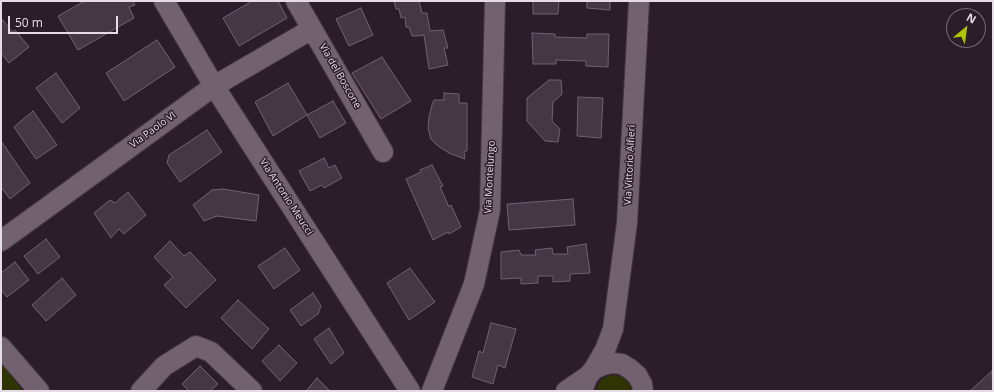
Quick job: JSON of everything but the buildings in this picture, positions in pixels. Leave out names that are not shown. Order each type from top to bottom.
[{"type":"street","name":"Via Antonio Meucci","points":[[164,1],[214,86],[410,391]]},
{"type":"street","name":"Via del Boscone","points":[[296,1],[383,152]]},
{"type":"street","name":"Via Montelungo","points":[[432,391],[474,284],[490,210],[495,1]]},
{"type":"street","name":"Via Vittorio Alfieri","points":[[588,379],[605,350],[613,329],[627,223],[639,1]]},
{"type":"street","name":"Via Paolo VI","points":[[1,241],[214,86],[312,29]]},
{"type":"street","name":"Via Vittorio Alfieri","points":[[613,329],[622,364]]},
{"type":"street","points":[[141,391],[164,366],[196,346],[211,352],[252,391]]},
{"type":"street","points":[[1,347],[39,391]]},
{"type":"street","points":[[566,391],[588,379],[603,365],[612,363],[622,364],[630,368],[637,375],[642,384],[643,391]]},
{"type":"green space","points":[[1,362],[22,390],[21,391],[1,391]]},
{"type":"green space","points":[[614,375],[625,379],[629,383],[632,391],[596,391],[603,378]]}]
